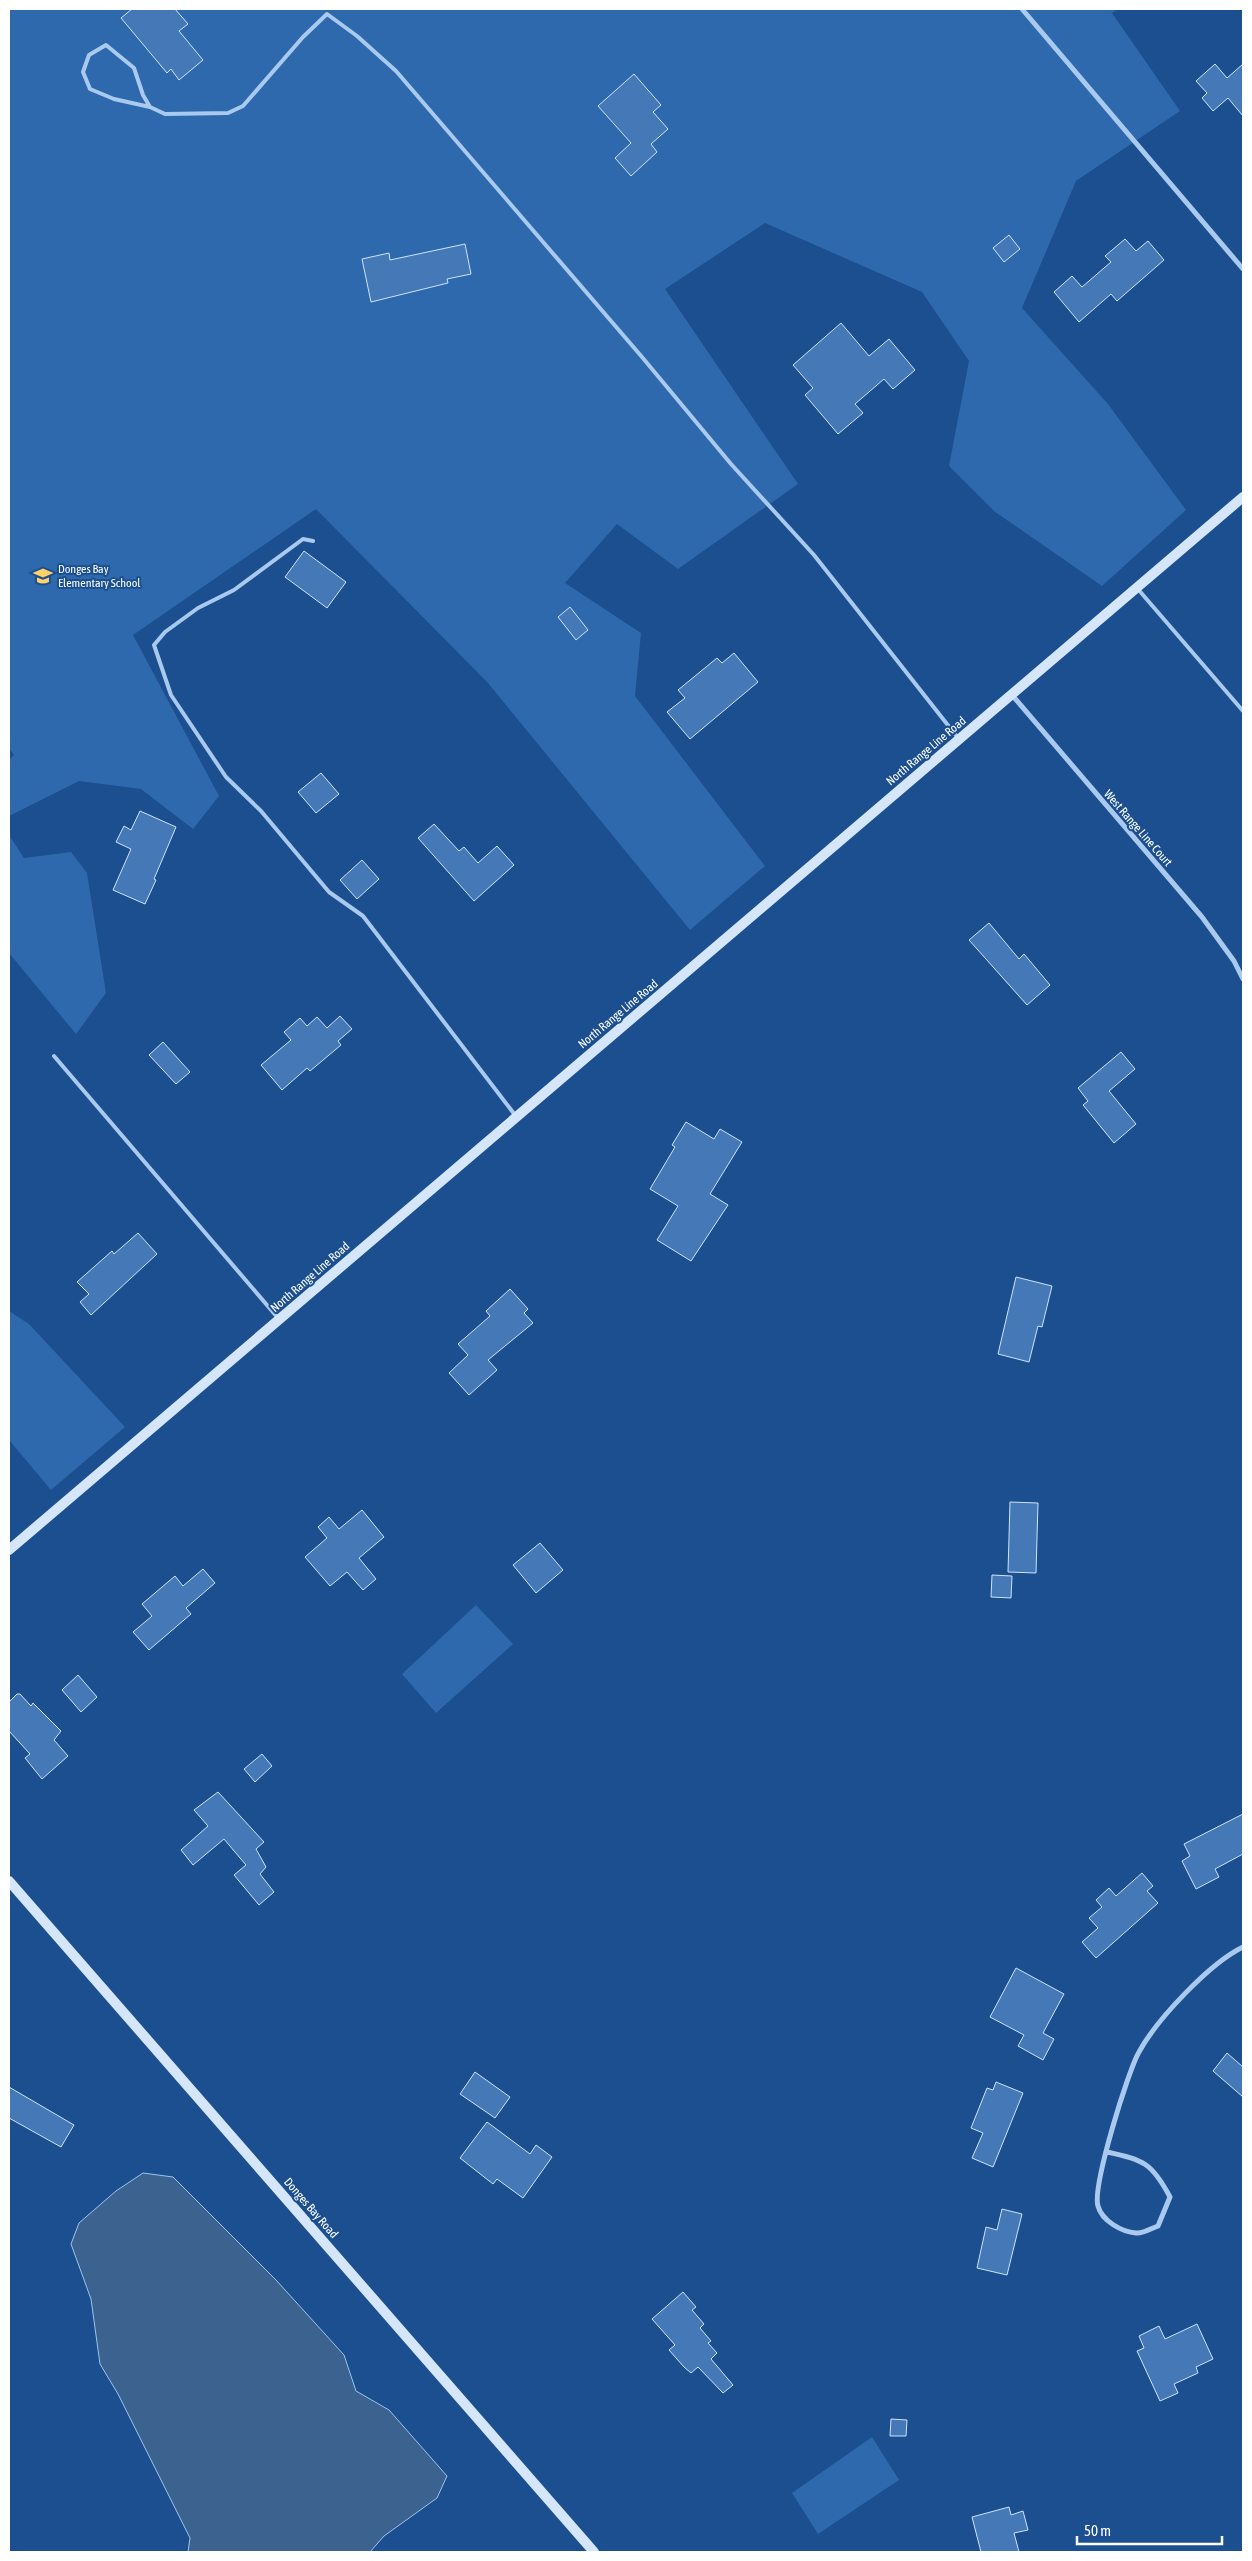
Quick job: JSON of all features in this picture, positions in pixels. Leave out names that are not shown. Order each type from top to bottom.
[{"type":"street","points":[[1022,9],[1243,269]]},
{"type":"street","name":"North Range Line Road","points":[[9,1550],[1243,497]]},
{"type":"street","name":"West Range Line Court","points":[[1012,695],[1202,917],[1234,961],[1243,979]]},
{"type":"street","name":"Donges Bay Road","points":[[9,1881],[594,2552]]},
{"type":"street","points":[[1107,2152],[1137,2158],[1157,2173],[1170,2197],[1158,2226],[1137,2233],[1111,2224],[1098,2206],[1098,2184],[1119,2104],[1138,2052],[1162,2018],[1193,1986],[1243,1947]]},
{"type":"lane","points":[[150,107],[143,95],[134,68],[122,57],[106,44],[89,55],[83,72],[90,89],[114,99],[150,107],[165,114],[228,113],[243,106],[303,37],[327,14],[357,36],[396,71],[642,357],[731,464],[814,555],[959,740]]},
{"type":"lane","points":[[313,541],[303,539],[234,590],[198,608],[165,632],[154,645],[171,695],[226,778],[261,811],[329,892],[363,916],[517,1117]]},
{"type":"lane","points":[[1137,588],[1243,712]]},
{"type":"lane","points":[[54,1056],[279,1320]]},
{"type":"shaded area","points":[[9,9],[1118,9],[1112,13],[1180,111],[1076,181],[1022,308],[1108,404],[1186,510],[1102,586],[994,511],[949,466],[969,361],[922,292],[765,223],[665,289],[798,484],[678,569],[617,524],[565,583],[641,633],[635,696],[765,866],[690,930],[488,683],[316,509],[133,635],[219,796],[193,829],[141,789],[79,781],[9,816],[9,760],[14,755],[9,748]]},
{"type":"shaded area","points":[[9,835],[24,858],[71,852],[87,873],[106,993],[76,1034],[9,953]]},
{"type":"shaded area","points":[[9,1311],[29,1324],[125,1427],[51,1490],[9,1440]]},
{"type":"shaded area","points":[[476,1605],[513,1644],[436,1713],[402,1674]]},
{"type":"shaded area","points":[[143,2173],[173,2177],[276,2280],[344,2355],[356,2391],[389,2410],[447,2476],[437,2498],[384,2536],[370,2552],[188,2552],[190,2538],[118,2394],[100,2364],[91,2299],[71,2244],[79,2223],[116,2191]]},
{"type":"shaded area","points":[[872,2437],[899,2480],[818,2534],[792,2493]]},
{"type":"building","points":[[132,9],[175,9],[188,24],[179,31],[203,60],[179,80],[171,69],[167,73],[121,18]]},
{"type":"building","points":[[1215,64],[1227,78],[1243,64],[1243,116],[1228,98],[1213,111],[1202,98],[1207,93],[1196,81]]},
{"type":"building","points":[[634,74],[661,105],[653,112],[668,129],[651,144],[657,152],[631,176],[615,158],[631,143],[598,106]]},
{"type":"building","points":[[1009,235],[1020,249],[1004,262],[993,248]]},
{"type":"building","points":[[1125,239],[1136,251],[1148,241],[1164,260],[1117,301],[1111,294],[1079,322],[1054,292],[1072,276],[1082,287],[1111,262],[1105,256]]},
{"type":"building","points":[[465,244],[471,274],[447,279],[448,283],[371,302],[362,259],[389,253],[390,260]]},
{"type":"building","points":[[841,323],[869,356],[889,339],[915,370],[893,389],[884,379],[855,404],[863,413],[838,434],[805,395],[813,388],[793,365]]},
{"type":"building","points":[[304,551],[346,582],[327,608],[285,577]]},
{"type":"building","points":[[570,607],[588,630],[576,640],[558,617]]},
{"type":"building","points":[[734,653],[758,682],[690,739],[667,712],[685,698],[678,690],[717,658],[722,663]]},
{"type":"building","points":[[321,773],[339,794],[316,813],[298,792]]},
{"type":"building","points":[[140,811],[176,827],[145,904],[113,890],[131,849],[116,842],[124,826],[131,830]]},
{"type":"building","points":[[434,824],[459,851],[464,847],[478,863],[497,846],[514,865],[474,901],[418,838]]},
{"type":"building","points":[[362,860],[379,879],[357,899],[340,880]]},
{"type":"building","points":[[989,923],[1019,959],[1024,954],[1050,985],[1027,1005],[969,940]]},
{"type":"building","points":[[340,1016],[352,1029],[338,1041],[341,1045],[310,1071],[307,1068],[282,1090],[261,1065],[291,1040],[284,1032],[300,1018],[307,1026],[317,1017],[327,1028]]},
{"type":"building","points":[[163,1042],[190,1072],[176,1084],[149,1055]]},
{"type":"building","points":[[1121,1052],[1135,1069],[1109,1091],[1136,1124],[1114,1143],[1083,1105],[1088,1101],[1078,1088]]},
{"type":"building","points":[[686,1122],[714,1139],[720,1129],[742,1142],[710,1194],[728,1205],[691,1261],[657,1240],[678,1206],[650,1189],[675,1147],[672,1145]]},
{"type":"building","points":[[138,1233],[157,1254],[91,1315],[80,1302],[89,1294],[77,1282],[112,1251],[114,1254]]},
{"type":"building","points":[[1016,1277],[1052,1286],[1042,1327],[1038,1326],[1029,1362],[998,1354]]},
{"type":"building","points":[[510,1289],[528,1309],[524,1313],[533,1323],[488,1360],[497,1370],[469,1395],[449,1373],[468,1355],[458,1344],[490,1316],[486,1311]]},
{"type":"building","points":[[1010,1502],[1038,1503],[1036,1573],[1008,1572]]},
{"type":"building","points":[[362,1510],[384,1537],[359,1558],[376,1579],[363,1590],[347,1572],[330,1586],[305,1557],[327,1538],[318,1527],[329,1517],[339,1529]]},
{"type":"building","points":[[540,1543],[563,1570],[536,1593],[513,1565]]},
{"type":"building","points":[[203,1569],[215,1583],[186,1608],[191,1614],[149,1650],[133,1632],[152,1616],[142,1604],[175,1576],[183,1586]]},
{"type":"building","points":[[992,1575],[1012,1576],[1011,1598],[991,1597]]},
{"type":"building","points":[[78,1675],[97,1697],[81,1712],[62,1690]]},
{"type":"building","points":[[17,1694],[20,1694],[31,1706],[33,1703],[61,1731],[54,1740],[68,1756],[42,1779],[25,1758],[30,1754],[9,1731],[9,1702]]},
{"type":"building","points":[[262,1754],[272,1766],[255,1782],[244,1769]]},
{"type":"building","points":[[218,1792],[264,1842],[256,1849],[266,1867],[260,1874],[274,1892],[259,1905],[234,1875],[246,1865],[224,1839],[193,1865],[181,1850],[208,1826],[194,1810]]},
{"type":"building","points":[[1243,1814],[1243,1854],[1215,1869],[1219,1877],[1196,1889],[1182,1861],[1190,1856],[1184,1844]]},
{"type":"building","points":[[1142,1873],[1153,1886],[1147,1891],[1158,1903],[1096,1958],[1082,1942],[1098,1928],[1089,1918],[1102,1907],[1096,1900],[1109,1888],[1116,1896]]},
{"type":"building","points":[[1016,1968],[1064,1994],[1043,2033],[1054,2039],[1043,2060],[1018,2046],[1024,2035],[990,2017]]},
{"type":"building","points":[[1227,2053],[1243,2067],[1243,2097],[1213,2071]]},
{"type":"building","points":[[475,2072],[510,2097],[495,2118],[460,2094]]},
{"type":"building","points":[[996,2082],[1023,2093],[993,2167],[972,2158],[983,2133],[971,2128],[987,2088],[993,2090]]},
{"type":"building","points":[[9,2087],[74,2125],[61,2147],[9,2118]]},
{"type":"building","points":[[487,2122],[530,2154],[536,2145],[552,2157],[523,2198],[497,2179],[493,2184],[460,2158]]},
{"type":"building","points":[[1002,2209],[1022,2214],[1007,2275],[977,2268],[986,2227],[997,2230]]},
{"type":"building","points":[[683,2292],[696,2307],[692,2310],[704,2324],[700,2328],[711,2341],[708,2343],[717,2353],[711,2359],[733,2385],[723,2393],[698,2367],[691,2373],[684,2367],[669,2350],[675,2345],[652,2319]]},
{"type":"building","points":[[1197,2324],[1213,2359],[1196,2367],[1198,2373],[1174,2384],[1178,2393],[1160,2401],[1137,2351],[1144,2348],[1139,2336],[1159,2326],[1165,2339]]},
{"type":"building","points":[[891,2419],[907,2420],[906,2436],[890,2436]]},
{"type":"building","points":[[1009,2507],[1011,2515],[1023,2511],[1028,2530],[1014,2533],[1019,2552],[981,2552],[972,2517]]},
{"type":"place","name":"Donges Bay Elementary School","points":[[43,576]]}]
